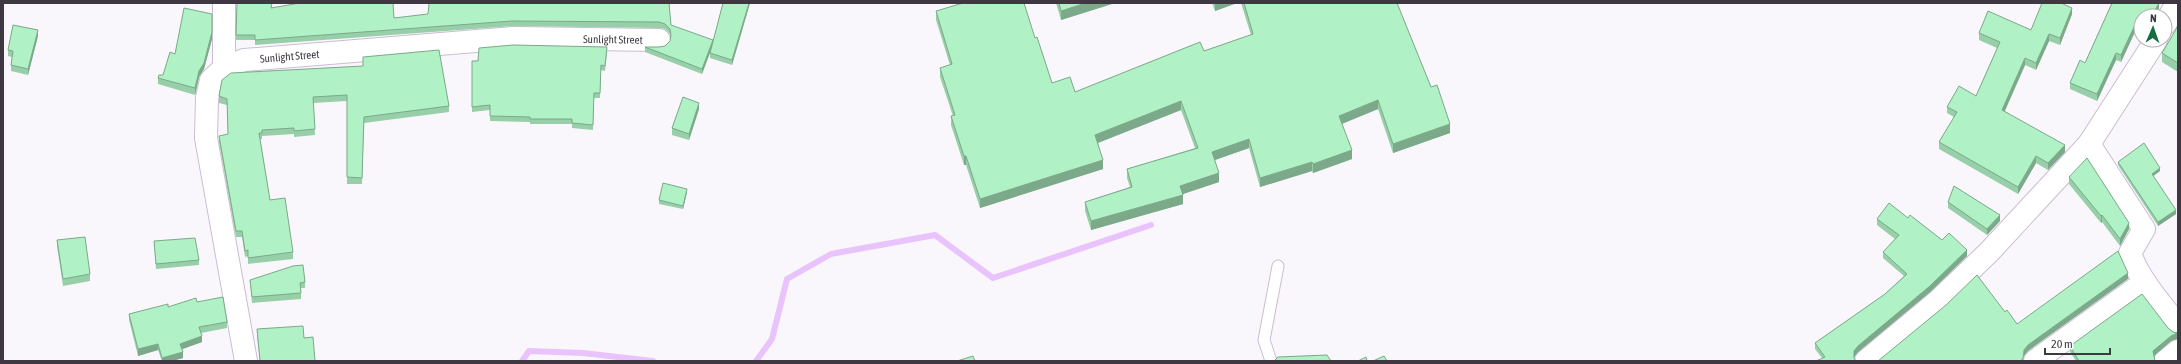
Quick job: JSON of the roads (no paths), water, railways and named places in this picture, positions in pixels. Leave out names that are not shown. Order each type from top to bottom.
[{"type":"street","points":[[224,3],[224,68]]},
{"type":"street","name":"Sunlight Street","points":[[246,361],[206,138],[207,98],[211,80],[224,68],[244,60],[513,38],[659,40]]},
{"type":"street","points":[[1866,361],[1938,301],[1984,256],[2089,144],[2151,48]]},
{"type":"street","points":[[2089,144],[2144,228],[2130,253],[2145,282],[2178,326]]},
{"type":"street","points":[[2035,361],[2145,282]]},
{"type":"street","points":[[2165,361],[2178,352]]},
{"type":"lane","points":[[1271,361],[1264,340],[1278,266]]},
{"type":"waterway","points":[[756,361],[772,339],[787,279],[831,254],[935,235],[993,278],[1151,225]]},
{"type":"waterway","points":[[522,361],[529,351],[583,353],[653,361]]}]
